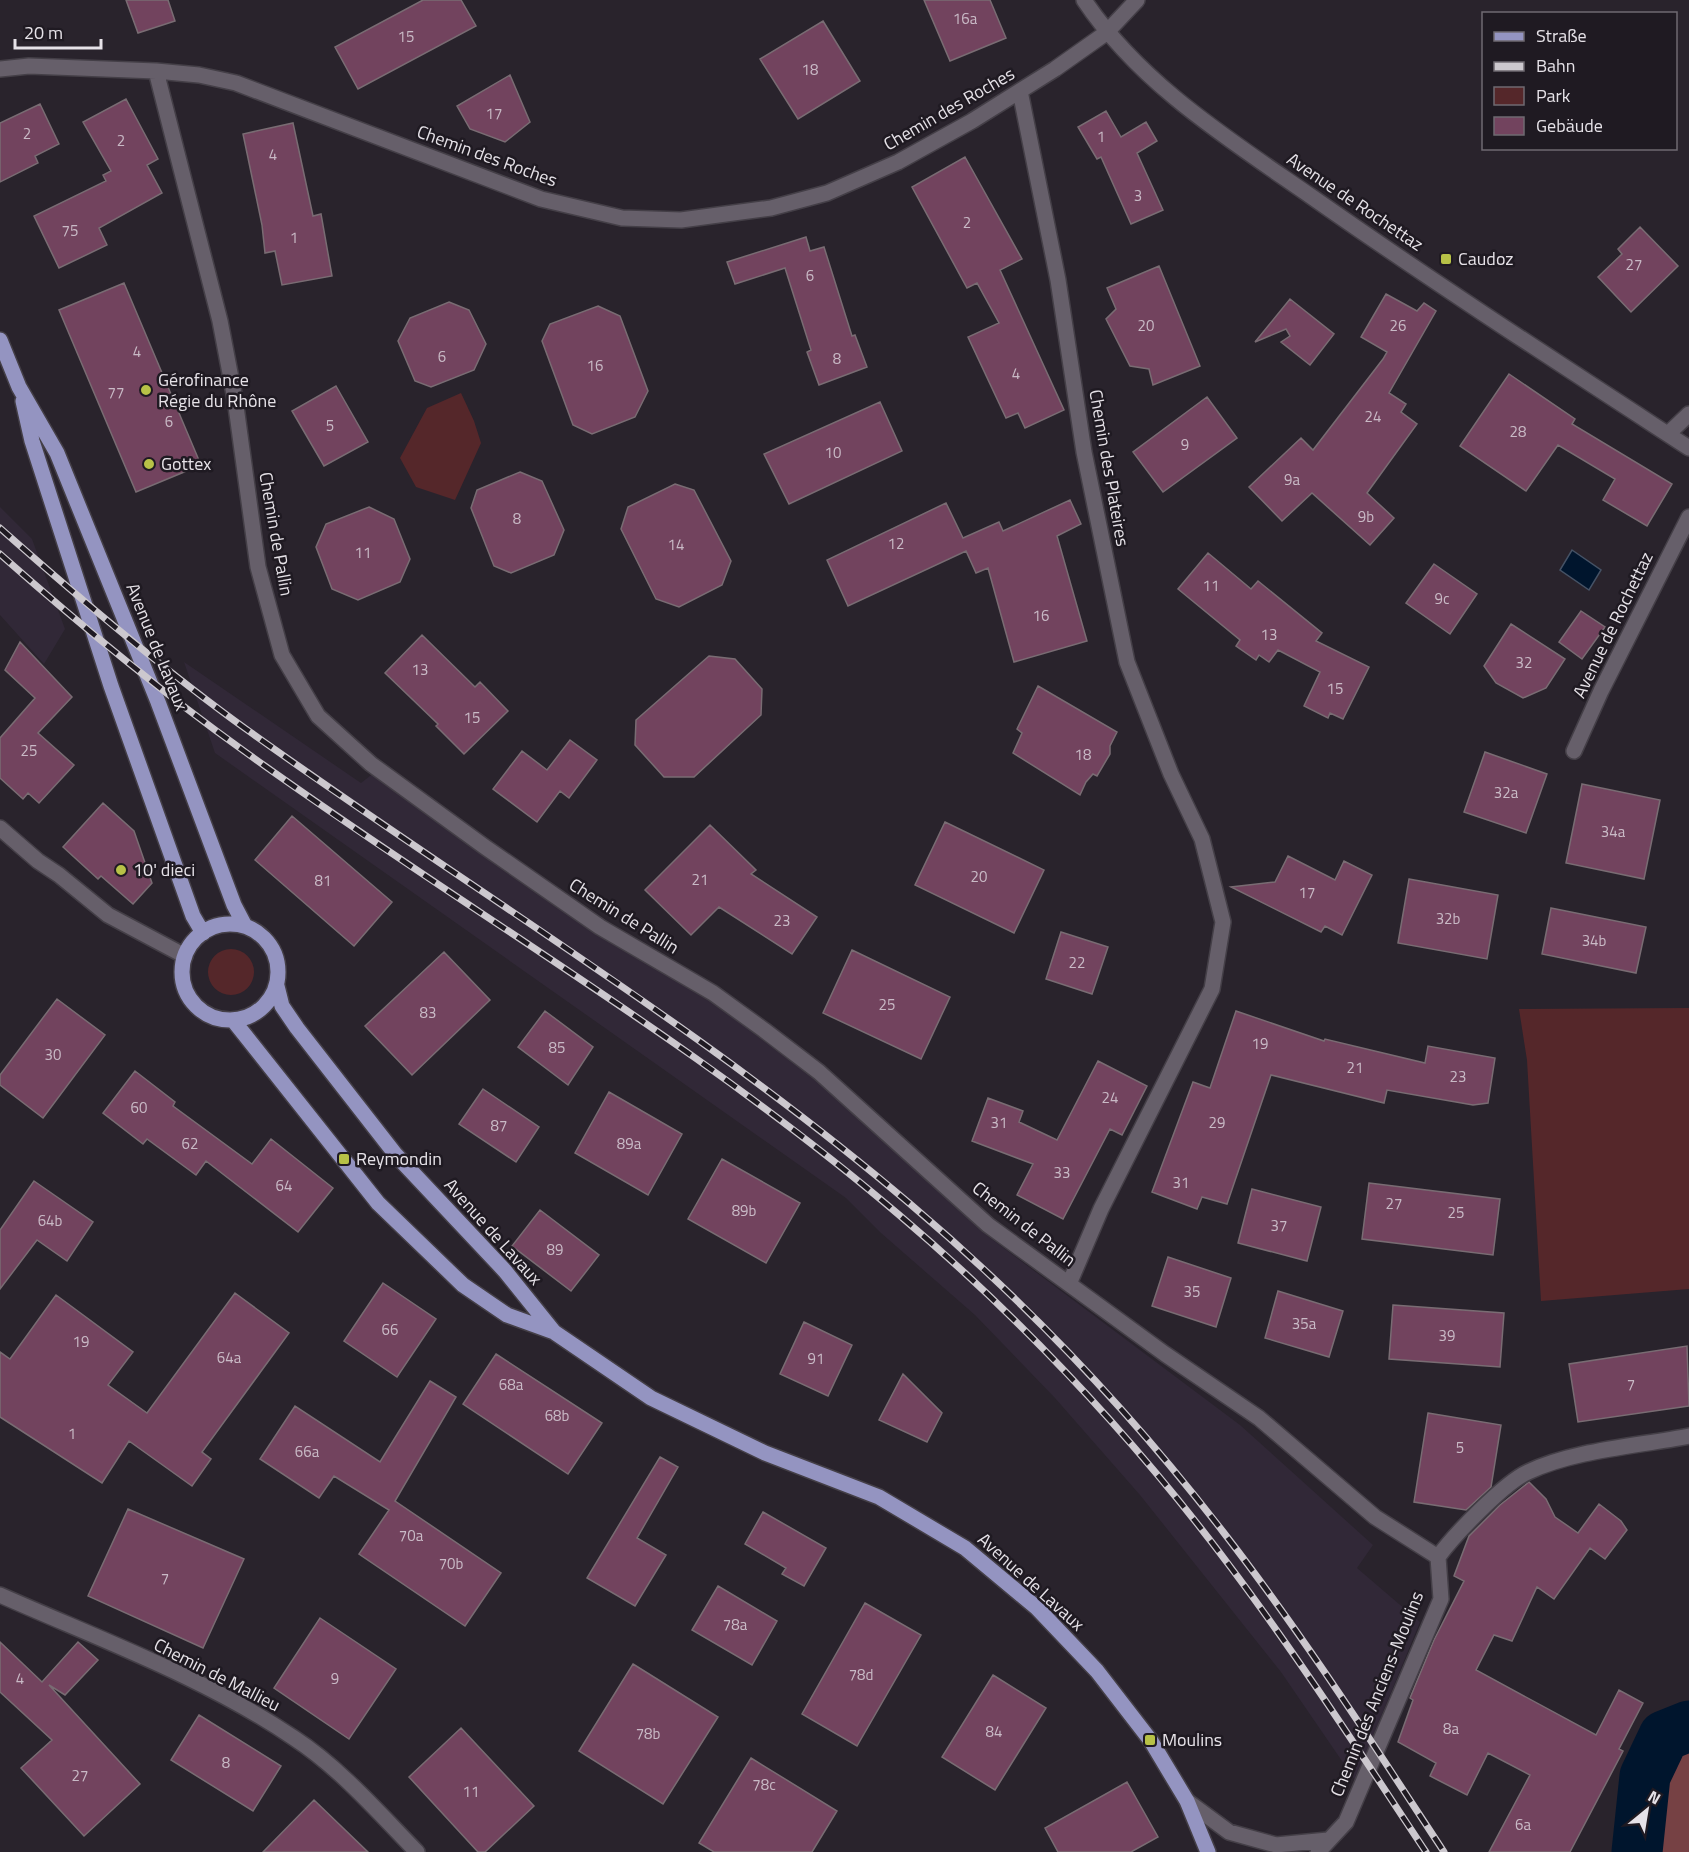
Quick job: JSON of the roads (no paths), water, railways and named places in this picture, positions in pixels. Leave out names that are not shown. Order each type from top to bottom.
[{"type":"main road","name":"Avenue de Lavaux","points":[[0,340],[19,387],[57,453],[158,702],[234,905],[245,927]]},
{"type":"main road","name":"Avenue de Lavaux","points":[[19,387],[32,441],[111,686],[193,916],[203,933]]},
{"type":"main road","points":[[224,925],[245,927],[269,944],[279,971],[277,986],[270,1000],[247,1018],[232,1020],[217,1018],[202,1012],[191,1001],[184,987],[182,971],[185,956],[192,943],[203,933],[224,925]]},
{"type":"main road","name":"Avenue de Lavaux","points":[[277,986],[282,1006],[297,1028],[396,1155],[505,1271],[554,1332]]},
{"type":"main road","name":"Avenue de Lavaux","points":[[232,1020],[378,1203],[400,1227],[463,1285],[507,1315],[554,1332],[651,1398],[765,1454],[879,1497],[965,1548],[1036,1608],[1097,1671],[1151,1741],[1187,1801],[1208,1852]]},
{"type":"street","name":"Avenue de Rochettaz","points":[[1084,0],[1106,33],[1149,77],[1257,159],[1368,236],[1689,448]]},
{"type":"street","name":"Chemin des Roches","points":[[0,69],[29,66],[156,71],[199,75],[236,83],[541,199],[622,218],[681,220],[771,208],[827,193],[898,162],[1020,91],[1106,33],[1137,0]]},
{"type":"street","name":"Chemin de Pallin","points":[[156,71],[220,321],[235,399],[258,567],[282,655],[318,716],[371,764],[600,927],[713,993],[764,1030],[828,1080],[988,1225],[1165,1354],[1259,1418],[1375,1516],[1438,1557]]},
{"type":"street","name":"Chemin des Plateires","points":[[1020,91],[1058,280],[1084,452],[1127,662],[1171,774],[1202,839],[1223,922],[1212,989],[1101,1209],[1069,1284]]},
{"type":"street","points":[[1668,435],[1689,414]]},
{"type":"street","name":"Avenue de Rochettaz","points":[[1574,752],[1601,691],[1689,517]]},
{"type":"street","points":[[0,828],[38,861],[108,915],[185,956]]},
{"type":"street","points":[[1438,1557],[1474,1516],[1525,1473],[1558,1461],[1689,1436]]},
{"type":"street","name":"Chemin des Anciens-Moulins","points":[[1318,1852],[1346,1822],[1441,1599],[1438,1557]]},
{"type":"street","name":"Chemin de Mallieu","points":[[0,1594],[221,1694],[263,1718],[296,1739],[341,1777],[417,1852]]},
{"type":"street","points":[[1187,1801],[1229,1832],[1276,1845],[1328,1840]]},
{"type":"street","name":"Chemin des Anciens-Moulins","points":[[1297,1852],[1328,1840]]},
{"type":"water","points":[[1572,550],[1601,570],[1589,590],[1560,570]]},
{"type":"waterway","points":[[1637,1852],[1645,1776],[1664,1736],[1689,1726]]},
{"type":"railway","points":[[0,528],[120,632],[246,729],[666,1017],[749,1077],[830,1139],[952,1240],[1075,1359],[1189,1488],[1310,1650],[1444,1852]]},
{"type":"railway","points":[[0,554],[119,655],[212,728],[326,809],[576,976],[740,1090],[820,1151],[944,1254],[989,1295],[1075,1382],[1156,1473],[1195,1521],[1283,1639],[1426,1852]]},
{"type":"place","name":"Caudoz","points":[[1446,259]]},
{"type":"place","name":"Gérofinance Régie du Rhône","points":[[146,390]]},
{"type":"place","name":"Gottex","points":[[149,464]]},
{"type":"place","name":"10' dieci","points":[[121,870]]},
{"type":"place","name":"Reymondin","points":[[344,1159]]},
{"type":"place","name":"Moulins","points":[[1150,1740]]}]
